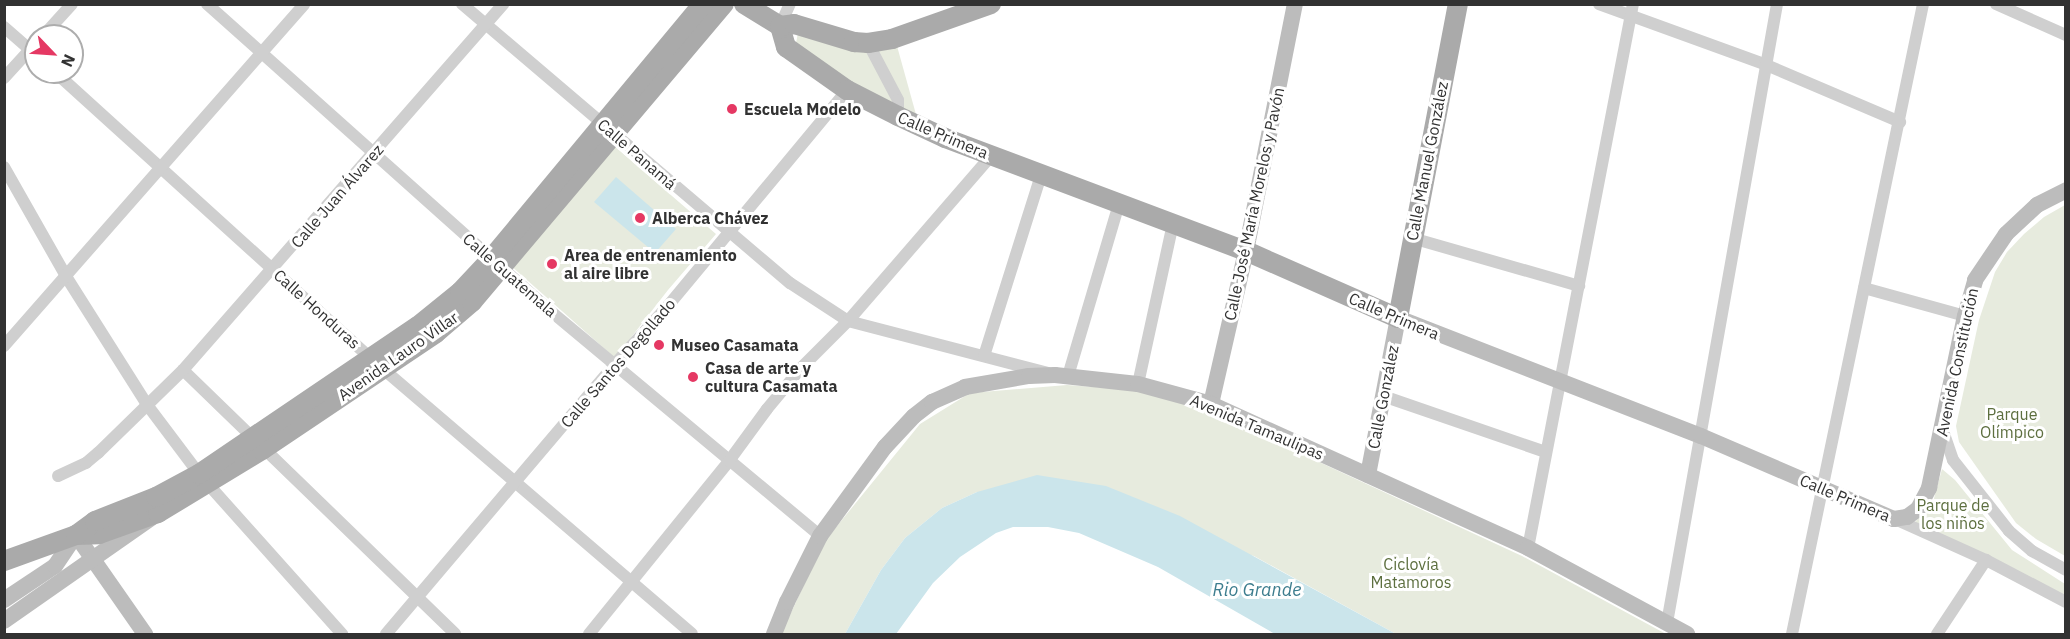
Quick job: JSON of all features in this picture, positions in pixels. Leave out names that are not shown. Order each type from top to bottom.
[{"type":"main road","name":"Avenida Lauro Villar","points":[[609,130],[703,4]]},
{"type":"main road","name":"Avenida Lauro Villar","points":[[4,561],[76,535],[99,534],[158,513],[204,479],[377,363],[445,325],[472,302],[496,263],[609,130],[724,4]]},
{"type":"main road","points":[[744,4],[780,26],[794,24],[854,42],[868,43],[892,39],[961,11],[991,4]]},
{"type":"main road","name":"Calle Manuel González","points":[[1398,318],[1458,4]]},
{"type":"main road","name":"Calle Primera","points":[[780,26],[786,47],[847,90],[898,116],[992,156],[1246,251],[1398,318]]},
{"type":"main road","name":"Avenida Lauro Villar","points":[[76,535],[94,521],[204,479]]},
{"type":"street","points":[[54,24],[72,4]]},
{"type":"street","name":"Calle Guatemala","points":[[207,4],[373,156],[496,263],[614,365],[820,536]]},
{"type":"street","points":[[4,346],[67,278],[304,4]]},
{"type":"street","name":"Calle Panamá","points":[[462,4],[790,283],[848,321],[1062,376]]},
{"type":"street","name":"Calle Juan Álvarez","points":[[58,476],[86,463],[183,370],[373,156],[503,4]]},
{"type":"street","points":[[780,26],[790,4]]},
{"type":"street","name":"Calle José María Morelos y Pavón","points":[[1211,404],[1246,251],[1294,4]]},
{"type":"street","points":[[1599,4],[1632,9],[1900,122]]},
{"type":"street","points":[[1667,623],[1764,64],[1777,4]]},
{"type":"street","points":[[1792,634],[1923,4]]},
{"type":"street","points":[[1996,4],[2066,35]]},
{"type":"street","points":[[1528,548],[1632,9]]},
{"type":"street","points":[[4,27],[24,42]]},
{"type":"street","points":[[868,43],[898,100],[898,116]]},
{"type":"street","points":[[4,78],[24,59]]},
{"type":"street","name":"Calle Honduras","points":[[68,84],[377,363],[692,634]]},
{"type":"street","name":"Calle Santos Degollado","points":[[386,634],[666,307],[847,90]]},
{"type":"street","points":[[590,634],[795,376],[848,321],[992,156]]},
{"type":"street","points":[[4,167],[67,278],[148,406],[204,479],[342,634]]},
{"type":"street","points":[[984,356],[1041,175]]},
{"type":"street","name":"Avenida Constitución","points":[[1894,519],[1907,517],[1922,503],[1929,488],[1943,430],[1965,316],[1975,280],[1993,249],[2026,214],[2066,190]]},
{"type":"street","points":[[1062,376],[1119,204]]},
{"type":"street","points":[[1138,384],[1173,224]]},
{"type":"street","points":[[1412,238],[1580,286]]},
{"type":"street","points":[[1864,288],[1965,316]]},
{"type":"street","name":"Calle Primera","points":[[1398,318],[1701,436],[1986,560],[2066,602]]},
{"type":"street","name":"Calle González","points":[[1368,475],[1398,318]]},
{"type":"street","points":[[183,370],[454,634]]},
{"type":"street","name":"Avenida Tamaulipas","points":[[774,634],[820,536],[885,447],[932,402],[965,387],[983,383],[1062,376],[1138,384],[1211,404],[1528,548],[1687,634]]},
{"type":"street","points":[[1383,396],[1546,452]]},
{"type":"street","points":[[1943,430],[1953,460],[2009,531],[2032,551],[2066,570]]},
{"type":"street","points":[[4,621],[158,513]]},
{"type":"street","points":[[4,600],[55,566],[76,535],[145,634]]},
{"type":"street","points":[[1937,634],[1986,560]]},
{"type":"green space","points":[[798,33],[897,46],[917,118],[847,84],[796,43]]},
{"type":"green space","points":[[613,145],[716,234],[668,290],[615,358],[510,265]]},
{"type":"green space","name":"Parque Olímpico","points":[[2065,205],[2065,556],[2036,539],[2016,523],[1959,442],[1956,426],[1979,320],[1995,272],[2007,252],[2024,234],[2044,217]]},
{"type":"green space","name":"Ciclovía Matamoros","points":[[1067,385],[1135,390],[1209,411],[1522,556],[1666,634],[1396,634],[1254,556],[977,492],[942,508],[905,538],[881,570],[845,634],[781,634],[824,542],[920,424],[970,393]]},
{"type":"green space","name":"Parque de los niños","points":[[1942,469],[1955,480],[2012,550],[2065,584],[2065,596],[1915,522],[1933,502]]},
{"type":"water","points":[[616,177],[676,229],[655,253],[594,202]]},
{"type":"water","name":"Rio Grande","points":[[1037,475],[1106,486],[1180,516],[1396,634],[1275,634],[1158,567],[1079,533],[1048,527],[1013,527],[996,533],[960,557],[933,583],[896,634],[845,634],[881,570],[905,538],[942,508],[977,492]]},
{"type":"place","name":"Escuela Modelo","points":[[732,109]]},
{"type":"place","name":"Alberca Chávez","points":[[640,218]]},
{"type":"place","name":"Area de entrenamiento al aire libre","points":[[552,264]]},
{"type":"place","name":"Museo Casamata","points":[[659,345]]},
{"type":"place","name":"Casa de arte y cultura Casamata","points":[[693,377]]}]
